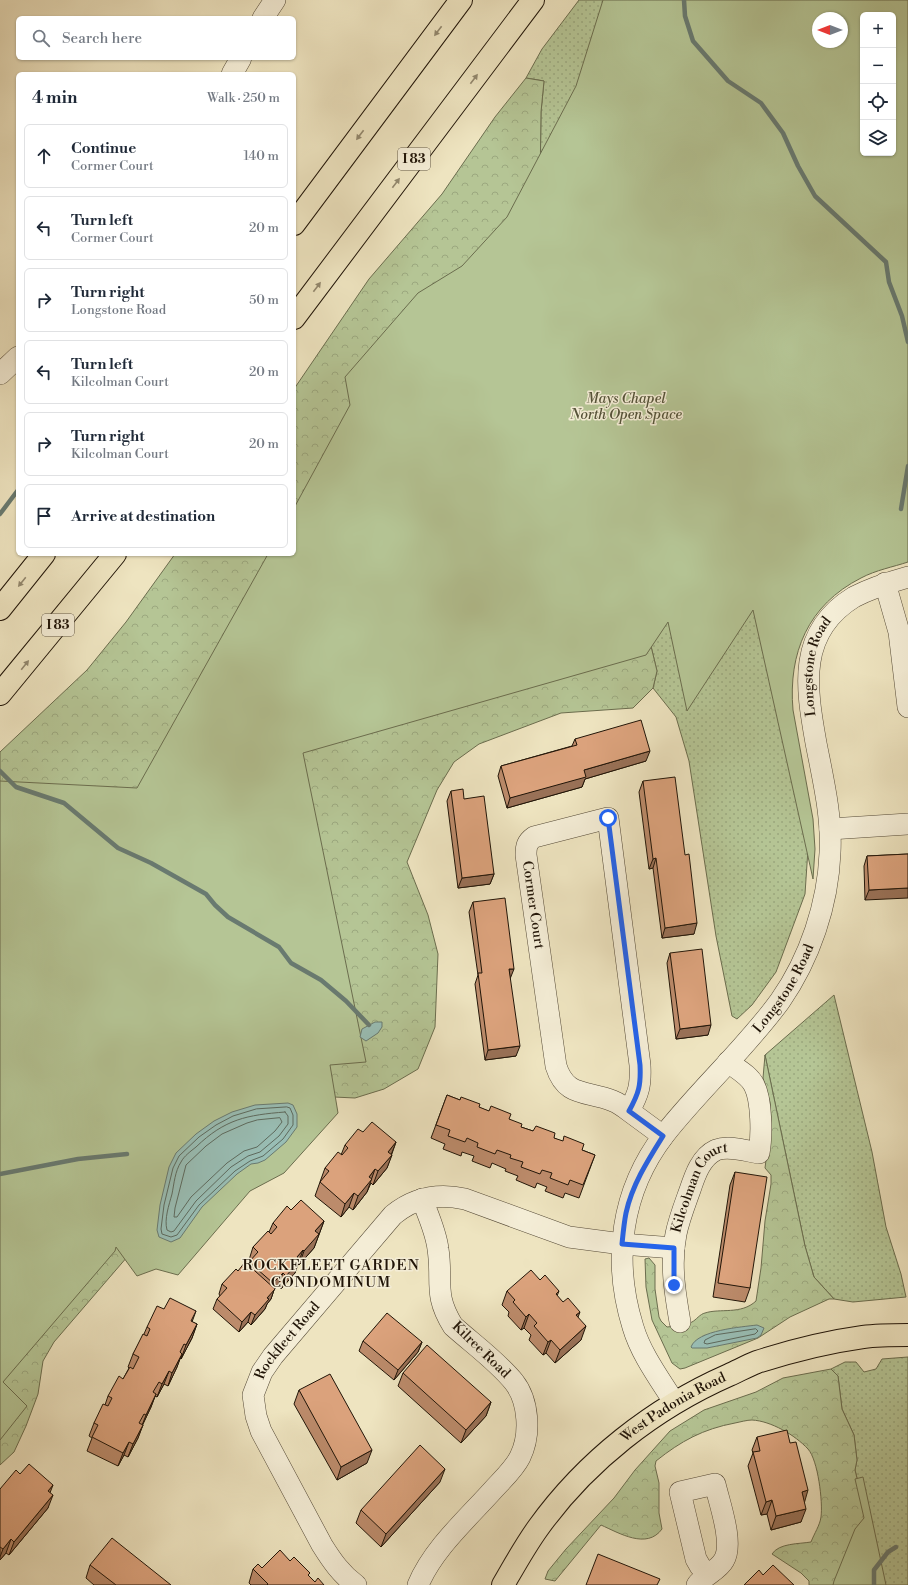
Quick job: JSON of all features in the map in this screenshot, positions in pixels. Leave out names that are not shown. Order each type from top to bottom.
[{"type":"main road","points":[[296,221],[461,0]]},
{"type":"main road","name":"I 83","points":[[296,315],[533,0]]},
{"type":"main road","points":[[0,609],[42,556]]},
{"type":"main road","name":"I 83","points":[[0,694],[114,556]]},
{"type":"main road","name":"West Padonia Road","points":[[503,1585],[538,1528],[562,1497],[596,1463],[632,1432],[674,1402],[716,1380],[755,1363],[789,1352],[832,1342],[864,1337],[908,1335]]},
{"type":"street","points":[[265,16],[275,0]]},
{"type":"street","points":[[233,72],[240,60]]},
{"type":"street","points":[[0,374],[16,359]]},
{"type":"street","name":"Longstone Road","points":[[674,1402],[646,1356],[633,1329],[626,1303],[622,1244],[626,1213],[634,1190],[646,1164],[663,1136],[780,1001],[797,973],[808,950],[821,911],[828,879],[830,850],[830,829],[827,802],[809,704],[807,684],[810,660],[815,642],[821,631],[838,609],[855,597],[885,583],[908,577]]},
{"type":"street","points":[[885,583],[899,632],[908,707]]},
{"type":"street","name":"Cormer Court","points":[[629,1111],[640,1086],[640,1065],[608,818],[534,837],[529,841],[526,847],[556,1066],[559,1077],[565,1085],[575,1090],[614,1101],[663,1136]]},
{"type":"street","points":[[830,829],[908,824]]},
{"type":"street","name":"Kilcolman Court","points":[[680,1322],[674,1285],[674,1248],[680,1220],[696,1173],[709,1154],[718,1150],[728,1148],[759,1153],[762,1127],[754,1085],[747,1077],[728,1062]]},
{"type":"street","name":"Rockfleet Road","points":[[356,1585],[346,1578],[333,1564],[261,1431],[254,1407],[253,1395],[262,1372],[273,1356],[393,1215],[405,1206],[422,1199],[437,1196],[452,1196],[465,1199],[569,1237],[622,1244]]},
{"type":"street","name":"Kilree Road","points":[[418,1585],[430,1562],[508,1474],[520,1457],[525,1442],[527,1427],[526,1411],[522,1397],[514,1382],[453,1326],[446,1314],[441,1302],[438,1285],[438,1248],[435,1234],[422,1199]]},
{"type":"street","name":"Kilcolman Court","points":[[622,1244],[674,1248]]},
{"type":"green space","points":[[579,0],[627,0],[808,849],[805,894],[776,972],[752,1005],[737,1019],[732,1016],[716,936],[689,761],[676,717],[653,688],[657,671],[540,187],[541,112],[544,81],[526,78],[542,49]]},
{"type":"green space","name":"Mays Chapel North Open Space","points":[[603,0],[908,0],[908,562],[867,575],[843,589],[827,602],[815,617],[805,633],[798,650],[792,689],[793,710],[813,819],[815,849],[813,879],[753,610],[687,711],[668,622],[646,655],[303,753],[366,1062],[330,1065],[338,1113],[284,1173],[250,1191],[178,1275],[156,1269],[137,1276],[116,1247],[115,1251],[3,1382],[27,1406],[0,1440],[0,781],[137,788],[267,556],[296,556],[296,504],[350,405],[345,377],[418,293],[462,266],[507,217],[576,86]]},
{"type":"green space","points":[[526,78],[544,81],[541,112],[540,187],[657,671],[653,688],[633,708],[561,713],[479,744],[454,762],[437,790],[407,862],[428,915],[438,954],[435,1027],[418,1069],[384,1089],[355,1098],[334,1097],[140,1242],[54,1342],[43,1361],[38,1394],[26,1426],[14,1452],[0,1465],[0,752],[87,670],[126,622],[174,556],[296,556],[296,386],[369,279],[442,194],[495,117]]},
{"type":"green space","points":[[834,995],[872,1152],[886,1227],[901,1274],[906,1297],[853,1302],[834,1299],[814,1277],[805,1246],[765,1055]]},
{"type":"green space","points":[[765,1055],[805,1246],[814,1277],[834,1299],[829,1299],[790,1317],[758,1338],[680,1369],[672,1363],[652,1320],[646,1287],[645,1259],[649,1258],[655,1265],[655,1289],[659,1317],[667,1327],[680,1326],[689,1323],[705,1313],[744,1308],[756,1301],[761,1268],[765,1221],[771,1184],[771,1175],[765,1168],[771,1120],[770,1102],[763,1078]]},
{"type":"green space","points":[[908,1357],[908,1585],[868,1585],[865,1511],[855,1470],[857,1460],[854,1435],[842,1409],[838,1376],[831,1369],[845,1362],[856,1362],[864,1372],[876,1369],[882,1359]]},
{"type":"green space","points":[[831,1369],[838,1376],[842,1409],[854,1435],[857,1460],[855,1470],[865,1511],[868,1585],[809,1585],[809,1581],[801,1573],[772,1554],[775,1550],[784,1546],[811,1542],[821,1517],[819,1482],[812,1454],[803,1444],[790,1434],[775,1426],[752,1420],[703,1432],[674,1447],[656,1461],[655,1466],[659,1483],[659,1513],[662,1529],[656,1535],[649,1538],[633,1538],[601,1525],[555,1581],[545,1579],[548,1571],[566,1549],[614,1498],[635,1470],[670,1431],[704,1410],[756,1392],[783,1378]]},
{"type":"green space","points":[[863,1477],[886,1585],[833,1585],[855,1529],[864,1518],[855,1479]]},
{"type":"water","points":[[375,1022],[382,1022],[382,1027],[378,1033],[366,1041],[360,1037],[362,1029]]},
{"type":"water","points":[[288,1103],[293,1105],[297,1114],[297,1127],[286,1142],[265,1160],[251,1164],[237,1174],[202,1207],[180,1238],[171,1242],[159,1237],[157,1230],[160,1205],[169,1167],[176,1153],[196,1134],[214,1121],[232,1112],[255,1105]]},
{"type":"water","points":[[757,1325],[764,1328],[761,1335],[757,1338],[707,1348],[691,1347],[695,1341],[711,1333],[731,1328]]},
{"type":"building","points":[[641,720],[650,751],[584,770],[586,777],[510,798],[501,766],[577,745],[575,739]]},
{"type":"building","points":[[675,777],[685,855],[689,854],[697,923],[665,928],[656,858],[653,859],[643,781]]},
{"type":"building","points":[[463,789],[464,799],[484,796],[494,874],[462,878],[451,791]]},
{"type":"building","points":[[908,854],[908,888],[869,890],[867,856]]},
{"type":"building","points":[[505,898],[514,969],[509,969],[520,1046],[488,1050],[478,973],[482,973],[473,902]]},
{"type":"building","points":[[702,949],[711,1025],[680,1029],[670,953]]},
{"type":"building","points":[[447,1095],[460,1100],[461,1097],[480,1104],[479,1107],[489,1111],[491,1106],[511,1114],[509,1119],[522,1124],[521,1127],[533,1131],[536,1126],[555,1133],[554,1138],[563,1141],[564,1136],[584,1144],[582,1150],[595,1155],[583,1185],[570,1180],[568,1185],[550,1178],[552,1173],[542,1170],[540,1174],[521,1167],[523,1162],[510,1158],[511,1155],[497,1150],[495,1154],[477,1147],[478,1143],[467,1138],[465,1142],[448,1136],[450,1130],[436,1125]]},
{"type":"building","points":[[372,1122],[396,1142],[388,1152],[392,1155],[378,1171],[375,1169],[369,1177],[372,1179],[358,1196],[354,1193],[345,1204],[320,1182],[329,1171],[325,1168],[338,1152],[342,1155],[348,1148],[345,1145],[358,1129],[363,1132]]},
{"type":"building","points":[[735,1172],[767,1177],[750,1288],[718,1283]]},
{"type":"building","points":[[301,1200],[324,1221],[315,1231],[319,1234],[297,1257],[300,1260],[286,1276],[283,1273],[273,1283],[249,1262],[258,1252],[253,1247],[268,1231],[271,1234],[277,1227],[273,1223],[287,1206],[291,1210]]},
{"type":"building","points":[[245,1262],[275,1289],[267,1298],[269,1299],[255,1315],[251,1312],[242,1322],[217,1299],[227,1288],[222,1284],[236,1269],[238,1271]]},
{"type":"building","points":[[531,1270],[540,1280],[545,1275],[559,1291],[556,1294],[563,1302],[568,1298],[580,1312],[576,1315],[586,1326],[560,1350],[551,1340],[548,1342],[534,1326],[537,1323],[529,1314],[526,1317],[513,1302],[515,1300],[507,1291]]},
{"type":"building","points":[[170,1298],[196,1311],[191,1321],[197,1324],[186,1345],[184,1344],[180,1352],[182,1354],[172,1373],[169,1371],[162,1384],[159,1382],[153,1392],[156,1394],[146,1415],[144,1414],[139,1423],[143,1425],[133,1444],[129,1442],[123,1453],[92,1437],[98,1425],[94,1423],[103,1404],[108,1406],[112,1398],[108,1396],[119,1376],[123,1379],[130,1367],[133,1369],[139,1357],[133,1354],[143,1334],[147,1336],[150,1329],[147,1327],[157,1306],[164,1309]]},
{"type":"building","points":[[387,1313],[422,1342],[398,1370],[363,1341]]},
{"type":"building","points":[[427,1345],[491,1402],[466,1430],[403,1373]]},
{"type":"building","points":[[330,1374],[372,1450],[341,1467],[299,1390]]},
{"type":"building","points":[[787,1430],[790,1443],[796,1442],[808,1490],[802,1492],[806,1509],[776,1516],[772,1500],[766,1502],[753,1452],[760,1451],[757,1437]]},
{"type":"building","points":[[420,1445],[445,1469],[386,1534],[361,1510]]},
{"type":"building","points":[[29,1464],[53,1485],[48,1491],[53,1495],[14,1542],[11,1539],[3,1549],[0,1547],[0,1489],[16,1470],[20,1474]]},
{"type":"building","points":[[112,1538],[171,1585],[116,1585],[90,1565]]},
{"type":"building","points":[[280,1550],[290,1561],[294,1557],[310,1573],[308,1575],[315,1582],[318,1578],[324,1585],[267,1585],[268,1584],[253,1569],[258,1564],[262,1568]]},
{"type":"building","points":[[598,1554],[660,1579],[657,1585],[586,1585]]},
{"type":"building","points":[[773,1565],[794,1585],[744,1585],[759,1570],[763,1575]]},
{"type":"waterway","points":[[684,0],[685,16],[693,41],[728,81],[761,103],[783,133],[798,166],[815,196],[886,262],[889,282],[902,316],[908,342]]},
{"type":"waterway","points":[[901,509],[908,466]]},
{"type":"waterway","points":[[0,514],[16,493]]},
{"type":"waterway","points":[[0,771],[16,787],[64,803],[118,848],[151,863],[206,894],[228,917],[279,947],[291,963],[321,980],[346,1001],[369,1025]]},
{"type":"waterway","points":[[0,1174],[78,1159],[127,1154]]},
{"type":"waterway","points":[[874,1585],[874,1570],[888,1552],[896,1547]]},
{"type":"district","name":"ROCKFLEET GARDEN CONDOMINUM","points":[[331,1274]]},
{"type":"route","points":[[608,818],[640,1065],[640,1086],[629,1111],[663,1136],[646,1164],[634,1190],[626,1213],[622,1244],[674,1248],[674,1285]]}]
